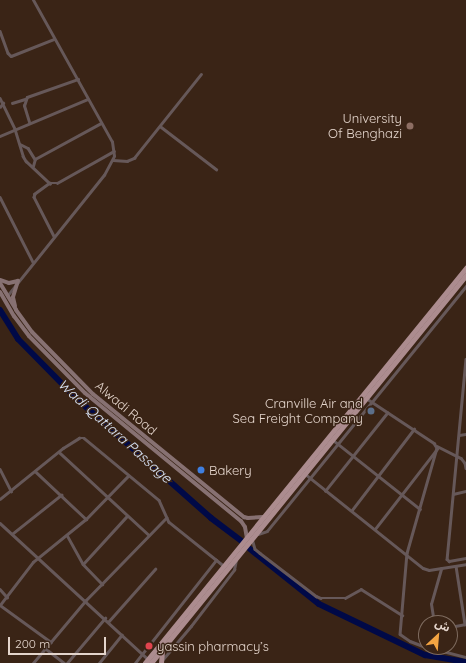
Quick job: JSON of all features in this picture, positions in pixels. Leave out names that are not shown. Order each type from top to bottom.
[{"type":"highway","points":[[148,662],[162,649],[201,602],[238,556],[263,517],[466,268]]},
{"type":"highway","points":[[148,662],[224,566],[249,538],[255,534],[466,276]]},
{"type":"highway","points":[[161,662],[162,649]]},
{"type":"main road","points":[[0,280],[9,283],[18,282],[13,297],[16,310]]},
{"type":"main road","name":"Alwadi Road","points":[[0,283],[5,297],[29,336],[100,403],[243,519]]},
{"type":"main road","name":"Alwadi Road","points":[[0,292],[16,310],[32,332],[100,403]]},
{"type":"main road","points":[[249,538],[243,519],[263,517]]},
{"type":"street","points":[[5,297],[104,175],[113,160],[114,151],[112,142],[33,0]]},
{"type":"street","points":[[0,31],[8,53],[12,56],[54,39]]},
{"type":"street","points":[[113,160],[131,161],[201,74]]},
{"type":"street","points":[[12,104],[25,100],[29,96],[78,79]]},
{"type":"street","points":[[0,98],[15,129],[23,156],[26,161],[34,166],[50,182],[57,183],[114,151]]},
{"type":"street","points":[[0,136],[29,122],[88,99]]},
{"type":"street","points":[[25,100],[24,106],[29,122]]},
{"type":"street","points":[[0,107],[3,103]]},
{"type":"street","points":[[35,159],[101,122]]},
{"type":"street","points":[[160,126],[216,169]]},
{"type":"street","points":[[20,144],[28,148],[35,159],[34,166]]},
{"type":"street","points":[[50,182],[35,194],[34,197],[54,236]]},
{"type":"street","points":[[0,197],[33,262]]},
{"type":"street","points":[[255,534],[264,533],[274,523],[466,286]]},
{"type":"street","points":[[429,321],[434,326]]},
{"type":"street","points":[[466,359],[447,559],[449,562],[466,558]]},
{"type":"street","points":[[366,398],[387,413],[414,429],[437,447],[463,460],[466,468]]},
{"type":"street","points":[[325,491],[387,413]]},
{"type":"street","points":[[352,510],[414,429]]},
{"type":"street","points":[[459,436],[466,434]]},
{"type":"street","points":[[0,499],[36,472],[59,452],[79,438],[84,438],[128,476],[159,500],[166,518],[224,566]]},
{"type":"street","points":[[332,440],[420,509]]},
{"type":"street","points":[[375,529],[402,496],[437,447]]},
{"type":"street","points":[[418,644],[410,641],[400,634],[407,555],[437,447]]},
{"type":"street","points":[[59,452],[107,498],[149,535]]},
{"type":"street","points":[[0,469],[11,491]]},
{"type":"street","points":[[36,472],[86,519]]},
{"type":"street","points":[[304,473],[426,569],[466,564]]},
{"type":"street","points":[[51,642],[0,605],[27,568],[86,519],[128,476]]},
{"type":"street","points":[[453,494],[466,491]]},
{"type":"street","points":[[12,534],[61,495]]},
{"type":"street","points":[[83,564],[127,516]]},
{"type":"street","points":[[33,663],[86,600],[166,518]]},
{"type":"street","points":[[268,518],[274,523]]},
{"type":"street","points":[[0,523],[86,600],[142,654],[148,662]]},
{"type":"street","points":[[67,535],[83,564],[102,584]]},
{"type":"street","points":[[249,538],[255,550],[316,596],[321,598],[345,598],[361,589],[402,616]]},
{"type":"street","points":[[161,662],[207,606],[234,570],[238,556]]},
{"type":"street","points":[[135,663],[216,560]]},
{"type":"street","points":[[456,566],[466,624]]},
{"type":"street","points":[[432,615],[430,604],[441,568]]},
{"type":"street","points":[[108,622],[155,569]]},
{"type":"street","points":[[0,589],[7,596]]},
{"type":"street","points":[[201,602],[207,606]]},
{"type":"street","points":[[67,663],[104,618]]},
{"type":"street","points":[[99,663],[122,635]]},
{"type":"street","points":[[45,648],[64,663]]},
{"type":"waterway","name":"Wadi Qattara Passage","points":[[0,310],[18,339],[77,399],[211,518],[241,541]]},
{"type":"waterway","name":"Wadi Qattara Passage","points":[[250,549],[319,604],[425,655],[466,662]]},
{"type":"place","name":"University Of Benghazi","points":[[410,126]]},
{"type":"place","name":"Cranville Air and Sea Freight Company","points":[[371,411]]},
{"type":"place","name":"Bakery","points":[[201,470]]},
{"type":"place","name":"yassin pharmacy’s","points":[[149,646]]}]
